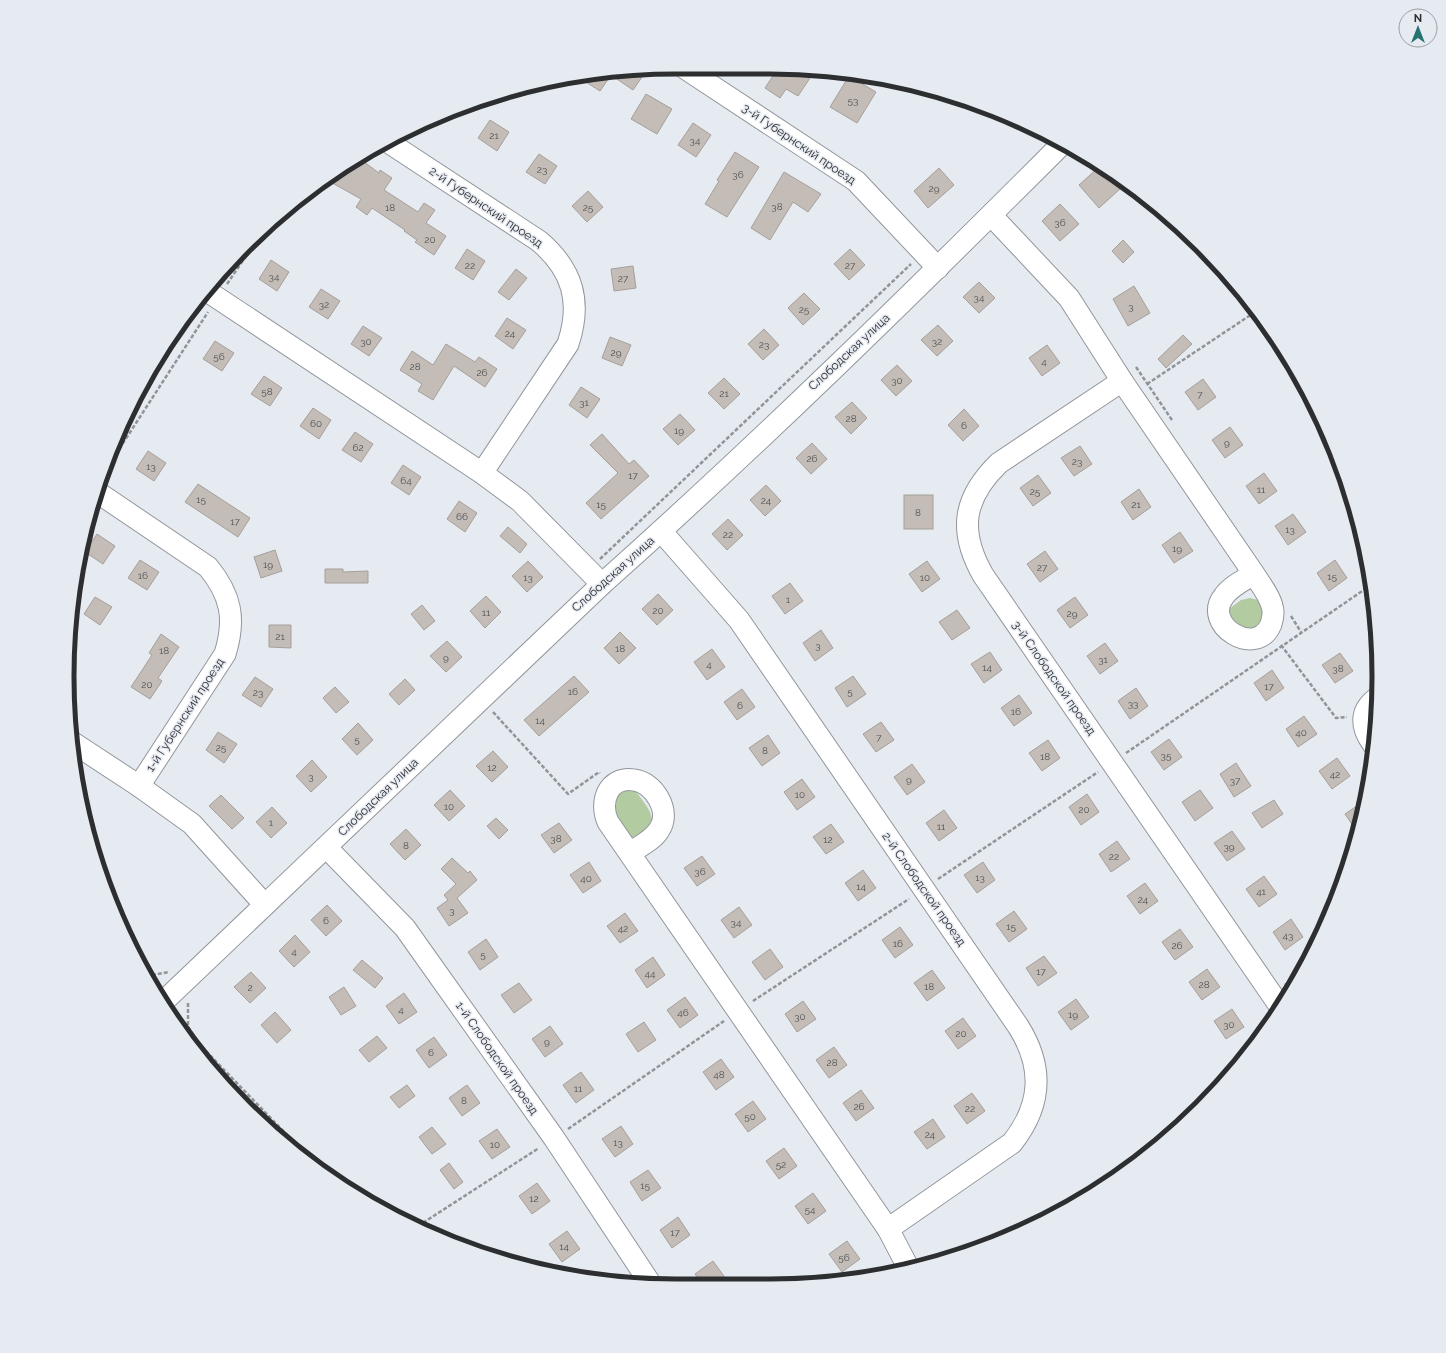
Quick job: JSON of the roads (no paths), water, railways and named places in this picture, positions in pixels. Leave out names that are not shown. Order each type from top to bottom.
[{"type":"street","name":"3-й Губернский проезд","points":[[694,74],[856,181],[938,268]]},
{"type":"street","name":"2-й Губернский проезд","points":[[393,145],[539,241],[559,261],[570,280],[574,296],[575,312],[573,328],[568,344],[482,472]]},
{"type":"street","name":"Слободская улица","points":[[167,998],[264,904],[938,268],[1058,148]]},
{"type":"street","points":[[991,215],[1069,298],[1126,388],[1254,574]]},
{"type":"street","points":[[212,294],[482,472],[520,501],[602,584]]},
{"type":"street","name":"3-й Слободской проезд","points":[[1126,388],[999,463],[984,478],[974,496],[968,516],[968,536],[973,557],[983,575],[1276,1001]]},
{"type":"street","name":"1-й Губернский проезд","points":[[102,496],[208,567],[222,586],[230,608],[230,631],[225,654],[139,786]]},
{"type":"street","name":"2-й Слободской проезд","points":[[661,531],[739,620],[1027,1040],[1034,1060],[1037,1086],[1029,1116],[1022,1130],[1012,1143],[888,1229]]},
{"type":"street","points":[[1369,736],[1364,727],[1363,717],[1367,708],[1371,704]]},
{"type":"street","points":[[78,746],[139,786],[192,824],[264,904]]},
{"type":"street","points":[[630,853],[653,837],[660,829],[664,820],[663,809],[655,795],[644,783],[634,780],[624,780],[614,784],[607,792],[604,802],[604,812],[630,853],[737,1012],[888,1229],[906,1263]]},
{"type":"street","name":"1-й Слободской проезд","points":[[326,847],[405,928],[554,1138],[647,1278]]}]
